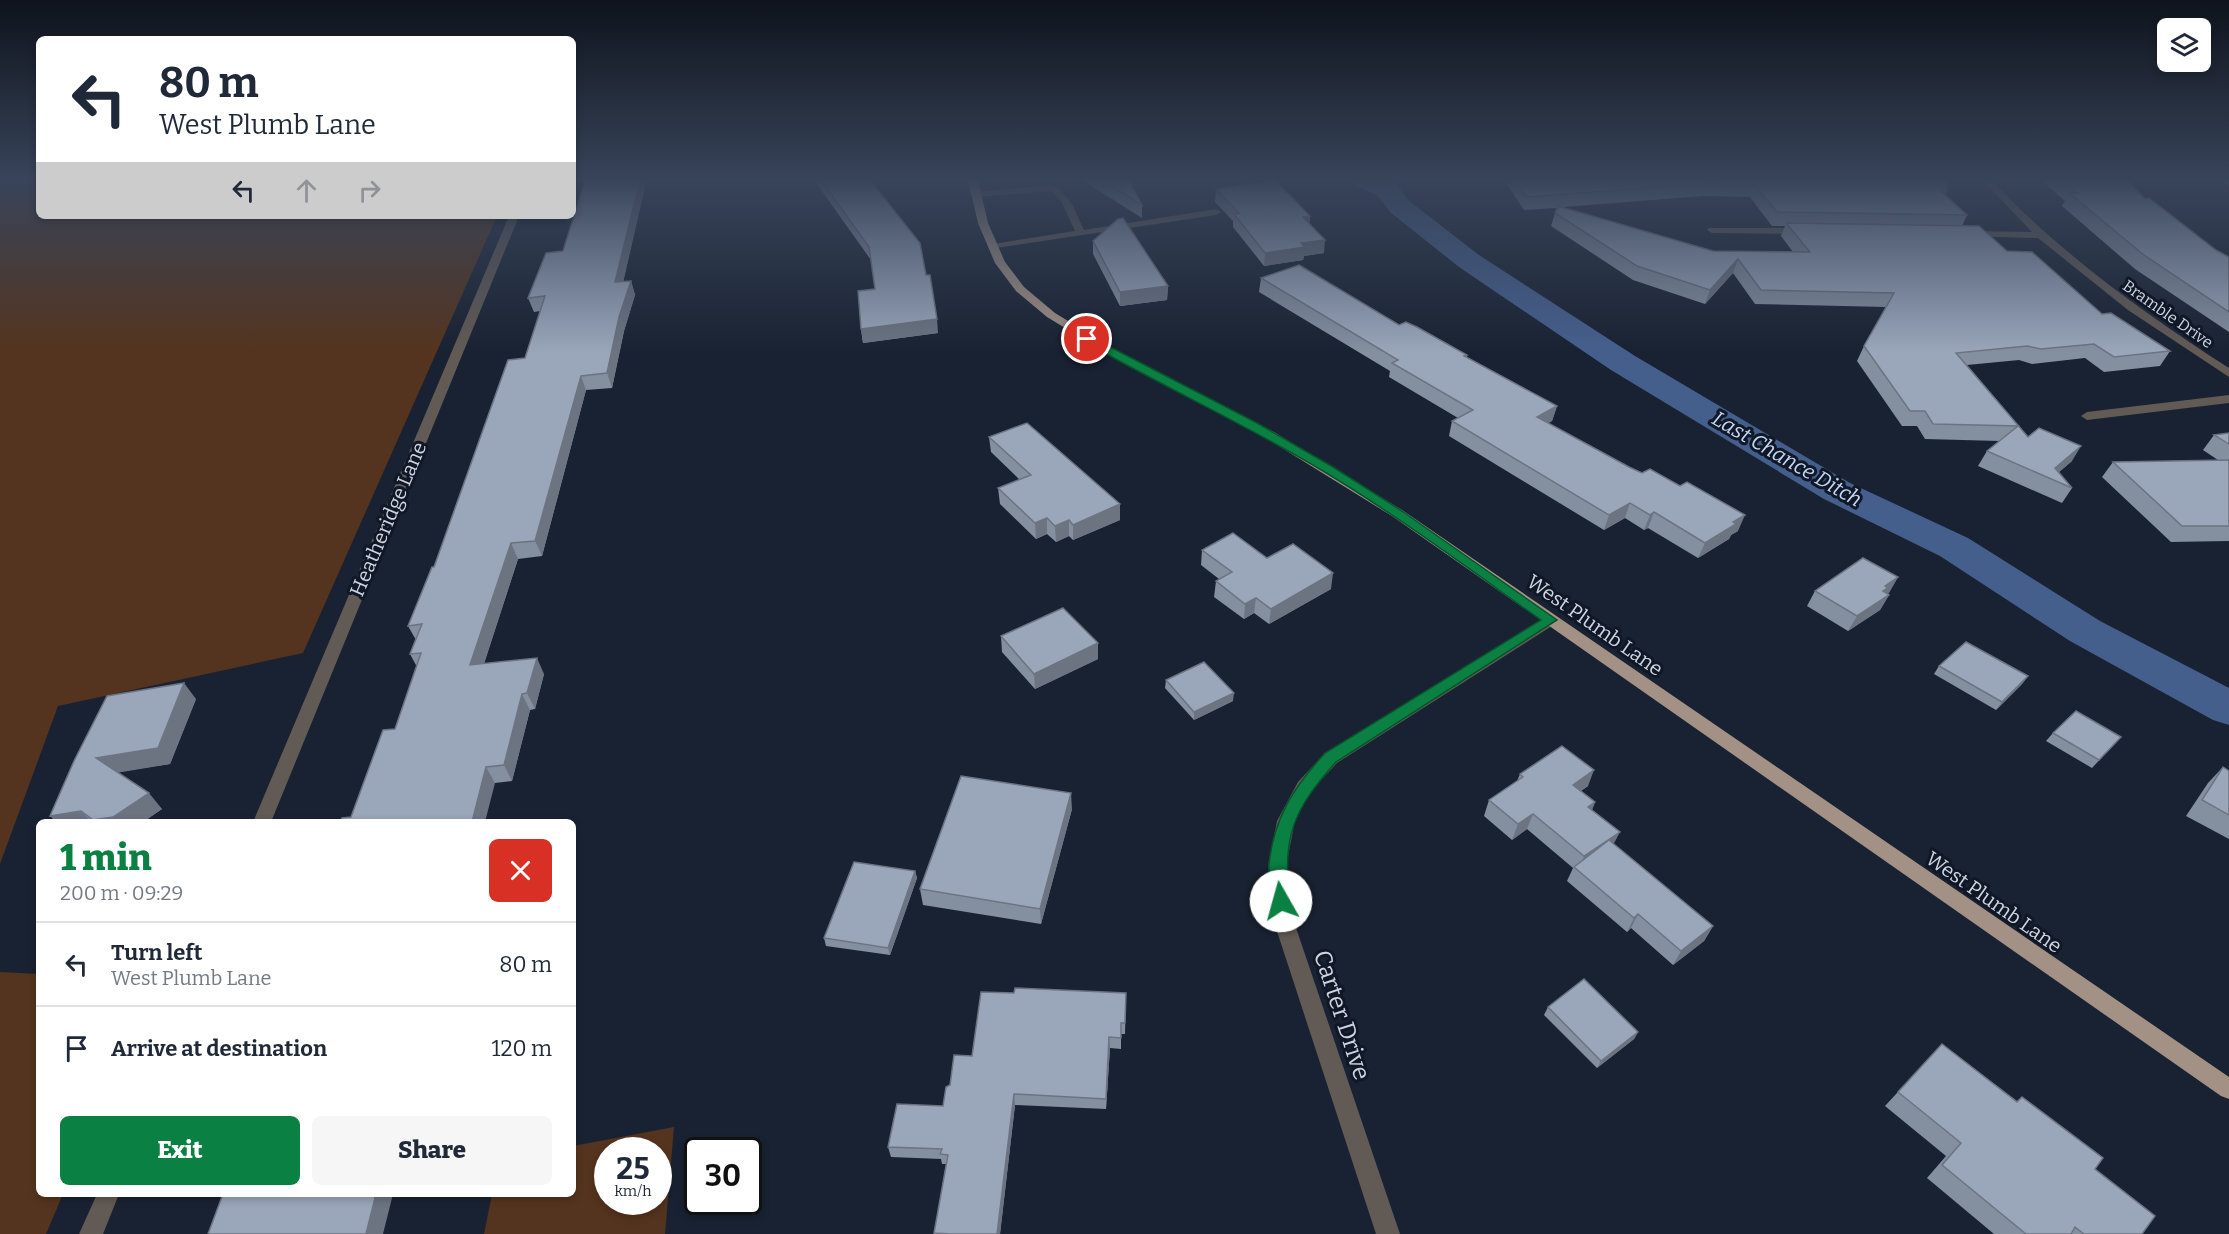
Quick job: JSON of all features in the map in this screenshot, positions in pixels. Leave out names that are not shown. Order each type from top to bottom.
[{"type":"main road","name":"West Plumb Lane","points":[[989,238],[1000,263],[1020,289],[1051,315],[1087,339],[1130,363],[1253,425],[1329,469],[1397,513],[2229,1089]]},
{"type":"street","name":"Heatheridge Lane","points":[[263,819],[505,238]]},
{"type":"street","points":[[993,247],[1052,238]]},
{"type":"street","name":"Bramble Drive","points":[[2044,238],[2087,274],[2128,304],[2229,373]]},
{"type":"street","points":[[2087,416],[2229,399]]},
{"type":"street","name":"Carter Drive","points":[[1388,1234],[1283,918],[1277,866],[1286,821],[1304,787],[1330,758],[1550,620]]},
{"type":"street","points":[[91,1234],[107,1197]]},
{"type":"shaded area","points":[[0,238],[487,238],[303,653],[58,706],[0,864]]},
{"type":"shaded area","points":[[0,972],[36,974],[36,1197],[62,1197],[46,1234],[0,1234]]},
{"type":"shaded area","points":[[674,1127],[672,1151],[672,1137],[621,1137]]},
{"type":"shaded area","points":[[594,1142],[594,1215],[667,1215],[665,1234],[484,1234],[491,1197],[576,1197],[576,1145]]},
{"type":"building","points":[[567,238],[626,238],[615,282],[631,281],[619,317],[607,373],[581,376],[535,541],[511,543],[470,665],[537,658],[527,693],[522,694],[504,765],[486,767],[473,819],[342,819],[351,817],[383,730],[395,729],[421,653],[410,654],[422,624],[408,626],[432,567],[434,567],[508,360],[525,358],[545,296],[528,298],[546,253],[563,251]]},
{"type":"building","points":[[862,238],[916,238],[920,243],[926,275],[930,275],[937,319],[861,329],[858,291],[875,289],[869,247]]},
{"type":"building","points":[[1097,238],[1136,238],[1168,286],[1120,292],[1093,241]]},
{"type":"building","points":[[1253,238],[1323,238],[1325,240],[1301,243],[1305,247],[1265,253]]},
{"type":"building","points":[[1593,238],[1667,238],[1713,251],[1810,252],[1798,238],[1992,238],[2007,251],[2032,252],[2102,314],[2111,313],[2170,351],[2114,357],[2094,344],[2041,349],[2027,346],[1956,353],[2028,437],[2039,428],[2081,446],[2055,468],[2072,488],[1987,451],[2018,426],[1933,424],[1925,411],[1910,411],[1864,346],[1894,293],[1761,290],[1738,259],[1710,290],[1637,266]]},
{"type":"building","points":[[2123,238],[2200,238],[2229,257],[2229,312],[2144,255]]},
{"type":"building","points":[[1299,265],[1399,325],[1406,322],[1417,327],[1467,355],[1464,356],[1557,406],[1537,417],[1629,467],[1642,473],[1650,469],[1680,486],[1687,482],[1745,515],[1733,522],[1736,524],[1705,543],[1654,512],[1650,515],[1630,503],[1609,515],[1452,421],[1473,410],[1392,363],[1398,360],[1261,278]]},
{"type":"building","points":[[1027,423],[1120,504],[1073,525],[1069,520],[1055,526],[1047,518],[1035,523],[998,488],[1031,475],[989,437]]},
{"type":"building","points":[[2229,433],[2229,444],[2214,435]]},
{"type":"building","points":[[2229,460],[2229,526],[2182,526],[2113,462]]},
{"type":"building","points":[[1233,533],[1267,558],[1293,544],[1333,573],[1271,609],[1256,598],[1245,604],[1216,581],[1232,572],[1202,550]]},
{"type":"building","points":[[1863,558],[1898,577],[1885,586],[1888,588],[1883,591],[1889,595],[1857,616],[1815,591]]},
{"type":"building","points":[[1063,608],[1098,643],[1034,674],[1001,636]]},
{"type":"building","points":[[1966,642],[2028,676],[2002,702],[1939,666]]},
{"type":"building","points":[[1204,662],[1234,693],[1194,712],[1166,680]]},
{"type":"building","points":[[184,683],[158,748],[96,758],[149,793],[113,817],[92,819],[81,811],[50,816],[74,761],[107,696]]},
{"type":"building","points":[[2076,711],[2121,737],[2099,760],[2053,733]]},
{"type":"building","points":[[1562,746],[1594,770],[1573,785],[1595,802],[1588,807],[1620,832],[1584,856],[1533,814],[1518,824],[1489,800],[1523,777],[1520,774]]},
{"type":"building","points":[[2223,767],[2229,771],[2229,815],[2202,800]]},
{"type":"building","points":[[961,776],[1071,793],[1040,909],[920,889]]},
{"type":"building","points":[[1609,840],[1713,926],[1681,951],[1638,914],[1634,918],[1574,867]]},
{"type":"building","points":[[854,862],[915,871],[888,948],[824,938]]},
{"type":"building","points":[[1584,979],[1638,1032],[1601,1061],[1548,1007]]},
{"type":"building","points":[[1015,988],[1126,993],[1125,1023],[1121,1023],[1121,1038],[1109,1037],[1106,1099],[1014,1094],[997,1234],[934,1233],[948,1155],[940,1154],[942,1149],[888,1147],[897,1104],[943,1106],[946,1087],[950,1085],[954,1055],[972,1056],[981,992],[1014,993]]},
{"type":"building","points":[[1942,1044],[2017,1102],[2022,1097],[2103,1158],[2095,1169],[2155,1216],[2142,1234],[2084,1234],[2075,1227],[2071,1234],[2026,1234],[1942,1165],[1961,1143],[1898,1092]]},
{"type":"building","points":[[222,1197],[375,1197],[366,1234],[208,1234]]},
{"type":"waterway","name":"Last Chance Ditch","points":[[1439,238],[1469,261],[1623,363],[1837,491],[1954,547],[2085,631],[2229,708]]},
{"type":"route","points":[[1087,339],[1253,425],[1329,469],[1397,513],[1550,620],[1330,758],[1304,787],[1286,821],[1277,866],[1281,901]]}]
